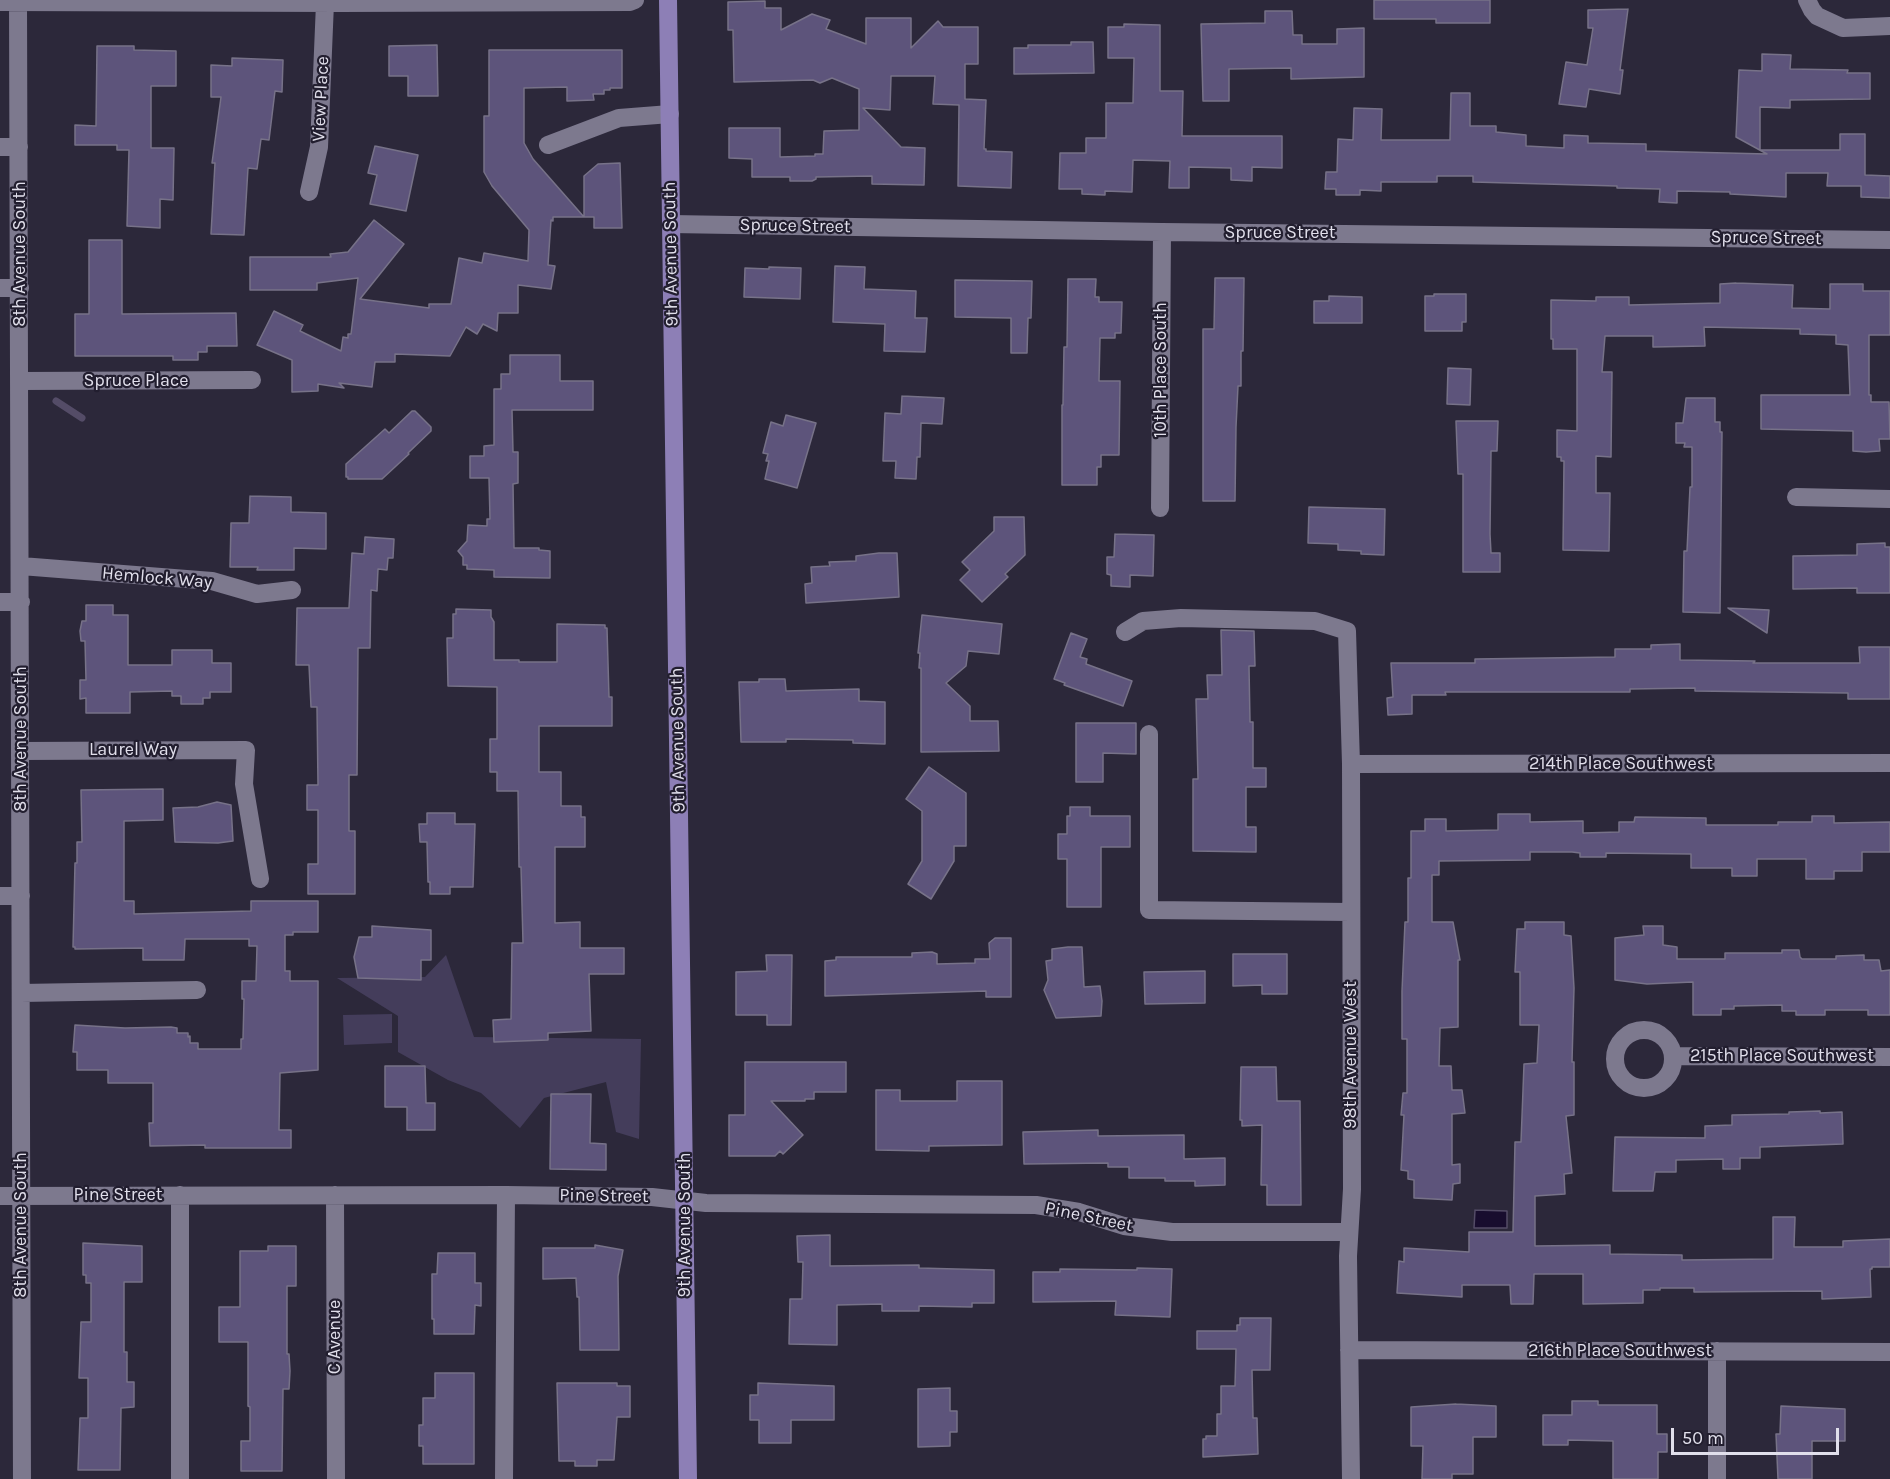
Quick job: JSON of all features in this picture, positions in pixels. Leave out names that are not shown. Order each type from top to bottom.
[{"type":"main road","name":"9th Avenue South","points":[[668,0],[688,1479]]},
{"type":"street","points":[[12,1],[326,3],[630,2],[634,0]]},
{"type":"street","name":"8th Avenue South","points":[[12,1],[19,147],[20,288],[22,1479]]},
{"type":"street","name":"View Place","points":[[309,192],[319,147],[326,3]]},
{"type":"street","points":[[1809,5],[1817,16],[1843,28],[1890,26]]},
{"type":"street","points":[[548,145],[619,118],[670,114]]},
{"type":"street","points":[[0,147],[19,147]]},
{"type":"street","name":"Spruce Street","points":[[671,224],[1890,240]]},
{"type":"street","name":"10th Place South","points":[[1160,508],[1162,232]]},
{"type":"street","points":[[0,288],[20,288]]},
{"type":"street","name":"Spruce Place","points":[[20,381],[252,380]]},
{"type":"street","points":[[1796,497],[1890,499]]},
{"type":"street","name":"Hemlock Way","points":[[21,566],[212,581],[257,594],[292,590]]},
{"type":"street","points":[[0,602],[21,602]]},
{"type":"street","name":"98th Avenue West","points":[[1125,632],[1143,621],[1181,618],[1315,621],[1347,631],[1352,764],[1352,1190],[1349,1232],[1351,1479]]},
{"type":"street","points":[[1149,734],[1149,910],[1351,912]]},
{"type":"street","name":"Laurel Way","points":[[20,751],[246,750],[244,784],[260,879]]},
{"type":"street","name":"214th Place Southwest","points":[[1352,764],[1890,763]]},
{"type":"street","points":[[0,896],[21,896]]},
{"type":"street","points":[[21,993],[197,990]]},
{"type":"street","name":"215th Place Southwest","points":[[1674,1056],[1890,1057]]},
{"type":"street","points":[[180,1195],[180,1479]]},
{"type":"street","name":"C Avenue","points":[[334,1195],[336,1479]]},
{"type":"street","points":[[504,1479],[506,1195]]},
{"type":"street","name":"Pine Street","points":[[0,1196],[506,1195],[652,1197],[706,1203],[1036,1205],[1079,1212],[1124,1226],[1172,1232],[1349,1232]]},
{"type":"street","name":"216th Place Southwest","points":[[1349,1350],[1890,1352]]},
{"type":"street","points":[[1717,1351],[1717,1479]]},
{"type":"shaded area","points":[[446,955],[474,1037],[641,1039],[639,1139],[616,1132],[606,1082],[544,1098],[520,1128],[481,1093],[448,1080],[398,1052],[398,1016],[337,978],[425,977]]},
{"type":"shaded area","points":[[392,1014],[392,1043],[344,1045],[343,1015]]},
{"type":"shaded area","points":[[1475,1210],[1507,1211],[1507,1228],[1474,1228]]},
{"type":"building","points":[[1374,0],[1490,0],[1490,23],[1436,23],[1436,19],[1374,19]]},
{"type":"building","points":[[765,1],[765,8],[781,8],[781,30],[812,14],[830,20],[826,29],[866,44],[866,18],[911,18],[911,48],[938,21],[943,27],[978,27],[978,64],[965,64],[965,99],[986,100],[984,149],[1012,152],[1011,188],[958,186],[959,105],[933,104],[935,76],[891,76],[890,110],[863,108],[901,147],[925,148],[924,185],[872,184],[872,176],[816,177],[812,181],[790,181],[790,177],[752,177],[752,159],[729,158],[729,128],[780,128],[780,157],[823,154],[824,131],[859,130],[859,89],[832,78],[820,83],[813,80],[734,82],[733,30],[728,30],[728,2]]},
{"type":"building","points":[[1628,9],[1620,70],[1623,70],[1620,94],[1589,89],[1586,107],[1559,104],[1566,62],[1587,65],[1593,28],[1588,28],[1588,10]]},
{"type":"building","points":[[1265,11],[1292,11],[1293,35],[1302,35],[1302,44],[1337,44],[1337,29],[1364,28],[1364,77],[1291,79],[1291,68],[1229,69],[1229,101],[1203,101],[1201,24],[1265,23]]},
{"type":"building","points":[[1124,24],[1160,25],[1160,91],[1183,91],[1182,136],[1282,136],[1282,168],[1252,167],[1252,181],[1231,180],[1231,168],[1189,167],[1189,188],[1169,188],[1170,161],[1133,160],[1132,192],[1105,191],[1105,195],[1082,194],[1082,189],[1059,189],[1060,153],[1086,153],[1086,138],[1106,138],[1106,103],[1133,103],[1134,58],[1108,58],[1108,27],[1124,27]]},
{"type":"building","points":[[1071,42],[1093,42],[1094,73],[1014,74],[1014,48],[1028,48],[1028,45],[1071,45]]},
{"type":"building","points":[[437,45],[438,96],[408,96],[408,76],[389,76],[389,46]]},
{"type":"building","points":[[97,46],[134,46],[134,50],[176,51],[176,86],[151,86],[151,148],[174,148],[173,200],[160,199],[160,228],[127,226],[129,150],[117,150],[117,145],[75,145],[75,125],[96,126]]},
{"type":"building","points":[[489,50],[622,50],[622,88],[610,88],[610,90],[604,90],[604,94],[593,94],[594,100],[567,101],[567,87],[524,88],[524,143],[533,159],[584,217],[553,217],[553,221],[551,220],[548,265],[555,266],[551,289],[518,285],[518,313],[498,313],[497,331],[483,324],[477,334],[466,327],[450,356],[395,354],[395,362],[375,362],[372,387],[339,383],[344,388],[318,384],[318,391],[292,392],[292,360],[257,345],[274,311],[303,325],[300,331],[341,351],[343,337],[348,338],[348,334],[351,334],[358,278],[317,283],[317,290],[250,290],[250,257],[331,257],[330,254],[348,252],[374,220],[404,244],[360,299],[429,308],[429,304],[451,304],[459,258],[482,263],[484,253],[528,261],[529,230],[492,186],[484,172],[484,116],[489,116]]},
{"type":"building","points":[[1762,54],[1791,55],[1790,69],[1848,70],[1847,73],[1870,73],[1870,99],[1790,100],[1790,108],[1760,107],[1760,150],[1840,150],[1840,134],[1865,134],[1865,175],[1890,176],[1890,198],[1861,197],[1861,186],[1827,186],[1828,173],[1786,173],[1786,197],[1730,194],[1730,192],[1677,191],[1677,203],[1659,202],[1660,189],[1473,182],[1473,176],[1437,176],[1437,182],[1381,182],[1381,191],[1360,190],[1360,195],[1336,195],[1336,189],[1325,189],[1326,172],[1337,172],[1338,139],[1353,140],[1354,108],[1382,109],[1381,140],[1450,140],[1451,93],[1470,93],[1470,126],[1496,126],[1496,132],[1526,135],[1526,146],[1564,148],[1564,135],[1588,136],[1588,143],[1646,144],[1646,151],[1767,154],[1736,137],[1739,70],[1762,71]]},
{"type":"building","points":[[232,58],[283,60],[282,92],[275,91],[269,140],[261,139],[257,169],[248,168],[244,235],[211,234],[215,163],[212,163],[221,97],[211,97],[211,65],[232,66]]},
{"type":"building","points":[[375,146],[418,155],[406,211],[370,204],[377,175],[368,173]]},
{"type":"building","points":[[620,163],[622,228],[594,228],[594,217],[584,217],[584,176],[598,164]]},
{"type":"building","points":[[89,240],[122,240],[122,314],[236,313],[237,346],[207,346],[207,352],[198,352],[198,360],[173,360],[173,356],[75,356],[75,314],[89,314]]},
{"type":"building","points":[[835,266],[865,267],[864,289],[916,291],[915,318],[927,318],[925,352],[884,351],[885,324],[833,322]]},
{"type":"building","points":[[769,267],[801,268],[800,299],[744,297],[745,268],[769,269]]},
{"type":"building","points":[[1215,278],[1244,278],[1243,351],[1241,351],[1241,386],[1238,386],[1236,427],[1235,501],[1203,501],[1203,329],[1214,329]]},
{"type":"building","points":[[1068,279],[1096,279],[1095,297],[1099,297],[1099,302],[1122,302],[1121,333],[1115,333],[1115,338],[1100,338],[1099,381],[1120,381],[1119,455],[1101,455],[1101,467],[1097,467],[1097,485],[1062,485],[1062,405],[1064,347],[1067,347]]},
{"type":"building","points":[[955,280],[1032,281],[1027,353],[1011,353],[1011,318],[955,317]]},
{"type":"building","points":[[1720,284],[1793,285],[1792,308],[1830,309],[1830,284],[1863,284],[1863,291],[1890,291],[1890,335],[1869,335],[1869,395],[1871,395],[1871,402],[1889,402],[1890,439],[1879,439],[1880,451],[1853,451],[1853,431],[1761,429],[1761,395],[1850,395],[1848,345],[1836,344],[1836,335],[1800,334],[1800,329],[1704,327],[1705,346],[1653,347],[1653,336],[1605,336],[1602,372],[1612,372],[1611,457],[1596,456],[1596,493],[1610,493],[1609,551],[1563,550],[1564,461],[1561,461],[1561,457],[1557,457],[1557,430],[1577,431],[1577,349],[1553,349],[1551,300],[1596,301],[1596,297],[1629,297],[1629,305],[1720,303]]},
{"type":"building","points":[[1434,294],[1466,294],[1466,322],[1462,322],[1462,331],[1425,331],[1425,296],[1434,296]]},
{"type":"building","points":[[1329,296],[1362,297],[1362,323],[1314,323],[1314,301],[1329,301]]},
{"type":"building","points":[[510,355],[560,355],[560,381],[593,381],[593,410],[512,410],[513,452],[518,452],[518,483],[513,484],[514,548],[539,548],[539,550],[550,551],[550,578],[494,577],[494,570],[467,569],[458,551],[467,541],[468,525],[487,526],[487,519],[490,519],[489,478],[470,478],[470,456],[484,456],[484,446],[494,445],[494,389],[501,389],[501,374],[510,374]]},
{"type":"building","points":[[1448,368],[1471,369],[1470,405],[1447,404]]},
{"type":"building","points":[[902,396],[944,398],[942,424],[921,423],[920,457],[917,457],[916,479],[895,478],[896,461],[883,461],[885,413],[901,414]]},
{"type":"building","points":[[1686,398],[1715,398],[1715,422],[1720,422],[1720,432],[1722,432],[1720,613],[1683,612],[1684,551],[1687,551],[1690,487],[1692,487],[1692,447],[1684,447],[1685,443],[1676,443],[1676,423],[1683,423]]},
{"type":"building","points":[[412,411],[415,411],[431,427],[431,431],[382,479],[348,479],[346,464],[385,429],[389,433]]},
{"type":"building","points":[[786,415],[816,423],[797,488],[765,479],[769,461],[766,461],[768,454],[763,453],[771,422],[783,426]]},
{"type":"building","points":[[1456,421],[1498,421],[1497,451],[1491,451],[1490,534],[1491,553],[1500,553],[1500,572],[1463,572],[1463,474],[1458,474]]},
{"type":"building","points":[[250,496],[291,497],[291,512],[326,513],[326,549],[294,548],[294,570],[230,567],[231,523],[249,523]]},
{"type":"building","points":[[1309,507],[1385,509],[1384,555],[1338,550],[1338,544],[1308,543]]},
{"type":"building","points":[[994,517],[1024,517],[1025,555],[1005,574],[1008,577],[982,602],[960,580],[970,570],[962,562],[994,531]]},
{"type":"building","points":[[1115,534],[1154,535],[1153,576],[1130,575],[1130,587],[1111,586],[1111,575],[1107,574],[1107,557],[1114,557]]},
{"type":"building","points":[[365,537],[394,539],[393,558],[388,558],[387,570],[378,569],[377,591],[371,590],[370,648],[358,648],[357,775],[349,775],[349,831],[355,831],[355,894],[308,894],[308,864],[318,864],[318,810],[307,810],[307,785],[318,785],[317,707],[311,707],[309,665],[296,665],[297,608],[349,608],[352,553],[364,554]]},
{"type":"building","points":[[1885,543],[1885,547],[1890,547],[1890,593],[1857,593],[1857,588],[1793,589],[1793,556],[1857,555],[1857,544]]},
{"type":"building","points":[[897,553],[899,597],[806,603],[805,584],[812,583],[811,567],[830,566],[829,562],[856,561],[856,556]]},
{"type":"building","points":[[86,605],[113,605],[113,615],[128,615],[128,665],[172,665],[172,650],[212,650],[212,663],[231,663],[231,692],[210,692],[210,698],[203,698],[203,704],[181,704],[181,696],[172,696],[172,691],[130,692],[130,713],[86,713],[86,698],[80,699],[80,680],[86,680],[85,641],[81,641],[80,631],[82,621],[86,621]]},
{"type":"building","points":[[1728,608],[1769,610],[1767,633]]},
{"type":"building","points":[[456,609],[491,610],[494,622],[494,660],[557,662],[557,624],[605,625],[607,628],[612,726],[539,726],[539,772],[561,772],[561,806],[581,806],[581,817],[585,817],[585,847],[555,847],[555,923],[580,922],[580,948],[624,948],[624,974],[589,974],[591,1031],[548,1033],[548,1040],[494,1042],[493,1020],[511,1019],[512,943],[523,943],[518,791],[497,791],[497,772],[490,772],[490,739],[497,739],[497,687],[448,686],[447,638],[453,638],[453,614],[456,614]]},
{"type":"building","points":[[922,615],[1002,624],[999,654],[968,651],[966,666],[946,683],[970,706],[970,721],[998,721],[999,751],[921,752],[921,668],[919,668],[920,653],[918,653]]},
{"type":"building","points":[[1221,630],[1254,631],[1255,666],[1249,666],[1250,722],[1253,722],[1253,768],[1266,768],[1266,787],[1246,787],[1246,827],[1256,827],[1256,852],[1193,851],[1193,779],[1198,779],[1196,699],[1208,699],[1207,675],[1222,675]]},
{"type":"building","points":[[1071,633],[1087,639],[1080,657],[1087,659],[1086,664],[1132,681],[1123,706],[1064,685],[1065,683],[1054,679]]},
{"type":"building","points":[[1680,644],[1680,660],[1755,661],[1753,663],[1860,663],[1859,647],[1890,647],[1890,699],[1848,699],[1848,693],[1695,691],[1695,688],[1630,689],[1630,692],[1445,692],[1446,695],[1412,695],[1412,714],[1388,715],[1387,698],[1393,697],[1391,663],[1475,663],[1475,659],[1615,657],[1615,649],[1651,649],[1651,645]]},
{"type":"building","points":[[759,679],[785,679],[786,691],[859,689],[859,701],[885,702],[885,744],[853,743],[853,740],[786,739],[786,742],[741,742],[739,682],[759,682]]},
{"type":"building","points":[[1076,723],[1136,723],[1136,754],[1103,753],[1103,782],[1076,782]]},
{"type":"building","points":[[929,767],[966,793],[966,846],[954,846],[954,861],[931,899],[908,884],[922,861],[922,811],[906,799]]},
{"type":"building","points":[[163,789],[163,820],[124,821],[124,901],[134,901],[134,914],[251,911],[251,901],[318,901],[318,932],[293,932],[293,935],[285,935],[285,971],[290,971],[290,981],[318,981],[318,1070],[280,1073],[279,1130],[291,1130],[291,1148],[150,1146],[149,1123],[153,1123],[153,1083],[108,1083],[108,1070],[77,1070],[77,1052],[73,1052],[75,1025],[125,1028],[171,1027],[177,1028],[177,1033],[188,1033],[190,1043],[198,1043],[198,1049],[241,1049],[244,999],[242,999],[242,981],[256,981],[257,946],[249,946],[249,939],[185,939],[184,960],[143,960],[143,948],[75,949],[73,947],[75,863],[77,863],[77,842],[82,842],[81,790]]},
{"type":"building","points":[[217,802],[231,805],[233,841],[175,842],[173,808],[198,807]]},
{"type":"building","points":[[1070,807],[1090,807],[1090,816],[1130,816],[1130,847],[1101,847],[1101,907],[1067,907],[1067,859],[1058,859],[1058,834],[1067,834],[1067,816],[1070,816]]},
{"type":"building","points":[[427,813],[455,813],[455,824],[475,824],[473,887],[450,887],[450,894],[430,894],[427,842],[420,842],[419,824],[427,824]]},
{"type":"building","points":[[1498,814],[1530,814],[1530,822],[1583,821],[1583,833],[1619,832],[1619,822],[1634,822],[1635,817],[1706,818],[1706,825],[1778,825],[1778,822],[1812,822],[1812,816],[1834,816],[1834,823],[1890,822],[1890,852],[1862,852],[1862,871],[1834,871],[1834,879],[1806,879],[1806,859],[1757,859],[1757,876],[1732,876],[1732,868],[1691,868],[1691,854],[1606,853],[1606,857],[1580,857],[1580,853],[1572,852],[1530,852],[1530,860],[1439,861],[1439,875],[1432,875],[1432,922],[1453,922],[1460,960],[1458,960],[1458,1027],[1440,1028],[1439,1066],[1451,1066],[1452,1090],[1462,1090],[1465,1113],[1452,1114],[1452,1165],[1460,1164],[1460,1183],[1453,1184],[1452,1200],[1414,1198],[1414,1180],[1408,1179],[1408,1171],[1401,1170],[1404,1115],[1401,1115],[1403,1093],[1407,1093],[1407,1039],[1402,1039],[1402,991],[1405,922],[1408,922],[1408,878],[1411,878],[1411,831],[1425,831],[1425,819],[1446,819],[1446,831],[1498,830]]},
{"type":"building","points":[[1525,922],[1564,922],[1564,935],[1571,936],[1574,988],[1572,1062],[1574,1062],[1574,1115],[1566,1116],[1572,1173],[1564,1174],[1565,1194],[1535,1196],[1535,1246],[1610,1245],[1610,1254],[1682,1255],[1682,1260],[1773,1259],[1773,1217],[1795,1217],[1794,1247],[1843,1247],[1843,1241],[1890,1239],[1890,1267],[1870,1269],[1871,1297],[1822,1299],[1822,1291],[1694,1292],[1694,1288],[1660,1288],[1660,1290],[1643,1290],[1643,1303],[1583,1304],[1583,1274],[1534,1274],[1533,1304],[1511,1304],[1510,1285],[1462,1285],[1462,1297],[1397,1293],[1399,1261],[1404,1262],[1404,1248],[1469,1252],[1469,1232],[1513,1232],[1515,1142],[1521,1142],[1524,1064],[1537,1063],[1539,1025],[1520,1025],[1520,972],[1515,972],[1517,929],[1525,929]]},
{"type":"building","points":[[372,926],[431,930],[431,960],[421,960],[421,980],[358,978],[354,957],[359,937],[372,937]]},
{"type":"building","points":[[1643,926],[1663,926],[1663,945],[1677,947],[1677,959],[1725,959],[1725,953],[1782,953],[1782,950],[1799,950],[1802,959],[1836,959],[1836,956],[1864,955],[1864,960],[1879,960],[1881,971],[1890,970],[1890,1015],[1868,1015],[1868,1010],[1825,1010],[1825,1015],[1796,1015],[1796,1011],[1782,1011],[1782,1005],[1734,1006],[1734,1009],[1721,1009],[1721,1015],[1693,1015],[1693,982],[1647,984],[1615,980],[1615,938],[1644,935]]},
{"type":"building","points":[[995,938],[1011,938],[1011,997],[986,997],[986,991],[825,996],[825,961],[836,960],[836,957],[912,957],[912,953],[932,952],[937,954],[937,964],[975,963],[975,959],[990,959],[989,943]]},
{"type":"building","points":[[1082,947],[1084,987],[1100,986],[1101,1016],[1056,1018],[1044,990],[1048,980],[1046,961],[1052,960],[1052,949]]},
{"type":"building","points":[[1233,954],[1287,954],[1287,994],[1262,994],[1262,985],[1233,986]]},
{"type":"building","points":[[766,955],[792,955],[791,1025],[767,1025],[767,1015],[736,1015],[736,972],[767,971]]},
{"type":"building","points":[[1205,971],[1205,1003],[1145,1004],[1144,972]]},
{"type":"building","points":[[745,1062],[846,1062],[846,1092],[814,1092],[814,1099],[805,1099],[805,1101],[771,1101],[803,1135],[783,1154],[780,1151],[775,1156],[729,1156],[729,1115],[745,1115]]},
{"type":"building","points":[[385,1066],[425,1066],[426,1103],[435,1103],[435,1130],[407,1130],[407,1107],[385,1107]]},
{"type":"building","points":[[1241,1067],[1276,1067],[1277,1101],[1300,1101],[1301,1205],[1267,1205],[1267,1185],[1261,1185],[1262,1125],[1242,1126],[1242,1120],[1240,1120]]},
{"type":"building","points":[[957,1081],[1002,1081],[1002,1145],[929,1146],[929,1151],[876,1150],[876,1090],[900,1090],[900,1101],[957,1101]]},
{"type":"building","points":[[551,1094],[591,1094],[590,1143],[606,1144],[606,1170],[550,1169]]},
{"type":"building","points":[[1820,1111],[1820,1113],[1842,1112],[1843,1144],[1760,1147],[1760,1158],[1740,1158],[1740,1169],[1723,1169],[1723,1159],[1676,1160],[1676,1172],[1655,1172],[1653,1191],[1613,1191],[1615,1137],[1705,1138],[1705,1126],[1732,1125],[1732,1115]]},
{"type":"building","points":[[1098,1130],[1098,1136],[1184,1135],[1184,1159],[1225,1158],[1225,1185],[1195,1186],[1195,1181],[1129,1178],[1129,1167],[1108,1167],[1108,1163],[1024,1164],[1023,1132]]},
{"type":"building","points":[[830,1235],[830,1266],[919,1265],[919,1268],[994,1270],[994,1303],[972,1303],[972,1307],[919,1306],[919,1311],[882,1311],[882,1304],[837,1305],[837,1345],[789,1344],[790,1299],[802,1299],[803,1262],[798,1262],[797,1236]]},
{"type":"building","points":[[83,1243],[142,1246],[142,1282],[124,1282],[124,1352],[127,1352],[127,1382],[134,1382],[134,1407],[121,1408],[120,1470],[78,1470],[80,1418],[88,1418],[88,1378],[79,1378],[81,1322],[91,1322],[91,1283],[86,1283],[86,1275],[83,1275]]},
{"type":"building","points":[[595,1245],[623,1250],[618,1276],[619,1350],[580,1350],[579,1297],[577,1297],[576,1278],[543,1279],[543,1248],[595,1248]]},
{"type":"building","points":[[268,1246],[296,1246],[296,1286],[287,1286],[287,1354],[289,1354],[290,1371],[289,1389],[283,1389],[282,1471],[241,1471],[241,1441],[250,1441],[248,1342],[219,1342],[219,1307],[240,1307],[240,1251],[268,1251]]},
{"type":"building","points":[[438,1253],[475,1253],[475,1283],[481,1283],[481,1306],[475,1305],[474,1334],[434,1334],[432,1274],[437,1274]]},
{"type":"building","points":[[1137,1268],[1172,1269],[1170,1317],[1115,1315],[1116,1301],[1033,1302],[1033,1272],[1060,1272],[1060,1269],[1137,1270]]},
{"type":"building","points":[[1240,1318],[1271,1318],[1270,1370],[1252,1370],[1253,1418],[1257,1418],[1258,1454],[1203,1457],[1203,1439],[1206,1439],[1206,1436],[1217,1436],[1217,1414],[1221,1414],[1221,1386],[1235,1386],[1236,1349],[1197,1349],[1197,1331],[1237,1331]]},
{"type":"building","points":[[435,1373],[474,1373],[474,1464],[423,1464],[423,1446],[419,1446],[419,1425],[423,1425],[423,1398],[435,1398]]},
{"type":"building","points":[[557,1383],[617,1383],[617,1386],[630,1386],[630,1417],[617,1417],[614,1460],[597,1460],[597,1466],[575,1466],[575,1461],[559,1461]]},
{"type":"building","points":[[758,1383],[834,1386],[834,1420],[791,1420],[791,1443],[759,1443],[759,1420],[750,1420],[750,1395],[758,1395]]},
{"type":"building","points":[[950,1388],[950,1411],[957,1411],[957,1432],[950,1432],[950,1446],[918,1447],[918,1389]]},
{"type":"building","points":[[1572,1401],[1598,1401],[1598,1405],[1657,1405],[1657,1434],[1667,1434],[1667,1452],[1658,1452],[1658,1479],[1613,1479],[1613,1441],[1568,1440],[1568,1445],[1543,1445],[1543,1415],[1572,1415]]},
{"type":"building","points":[[1456,1404],[1496,1406],[1496,1437],[1473,1437],[1473,1474],[1452,1474],[1452,1479],[1422,1479],[1423,1446],[1411,1446],[1411,1407]]},
{"type":"building","points":[[1781,1406],[1845,1409],[1845,1441],[1812,1441],[1812,1479],[1778,1479],[1776,1434],[1780,1434]]},
{"type":"waterway","points":[[56,401],[82,418]]}]
